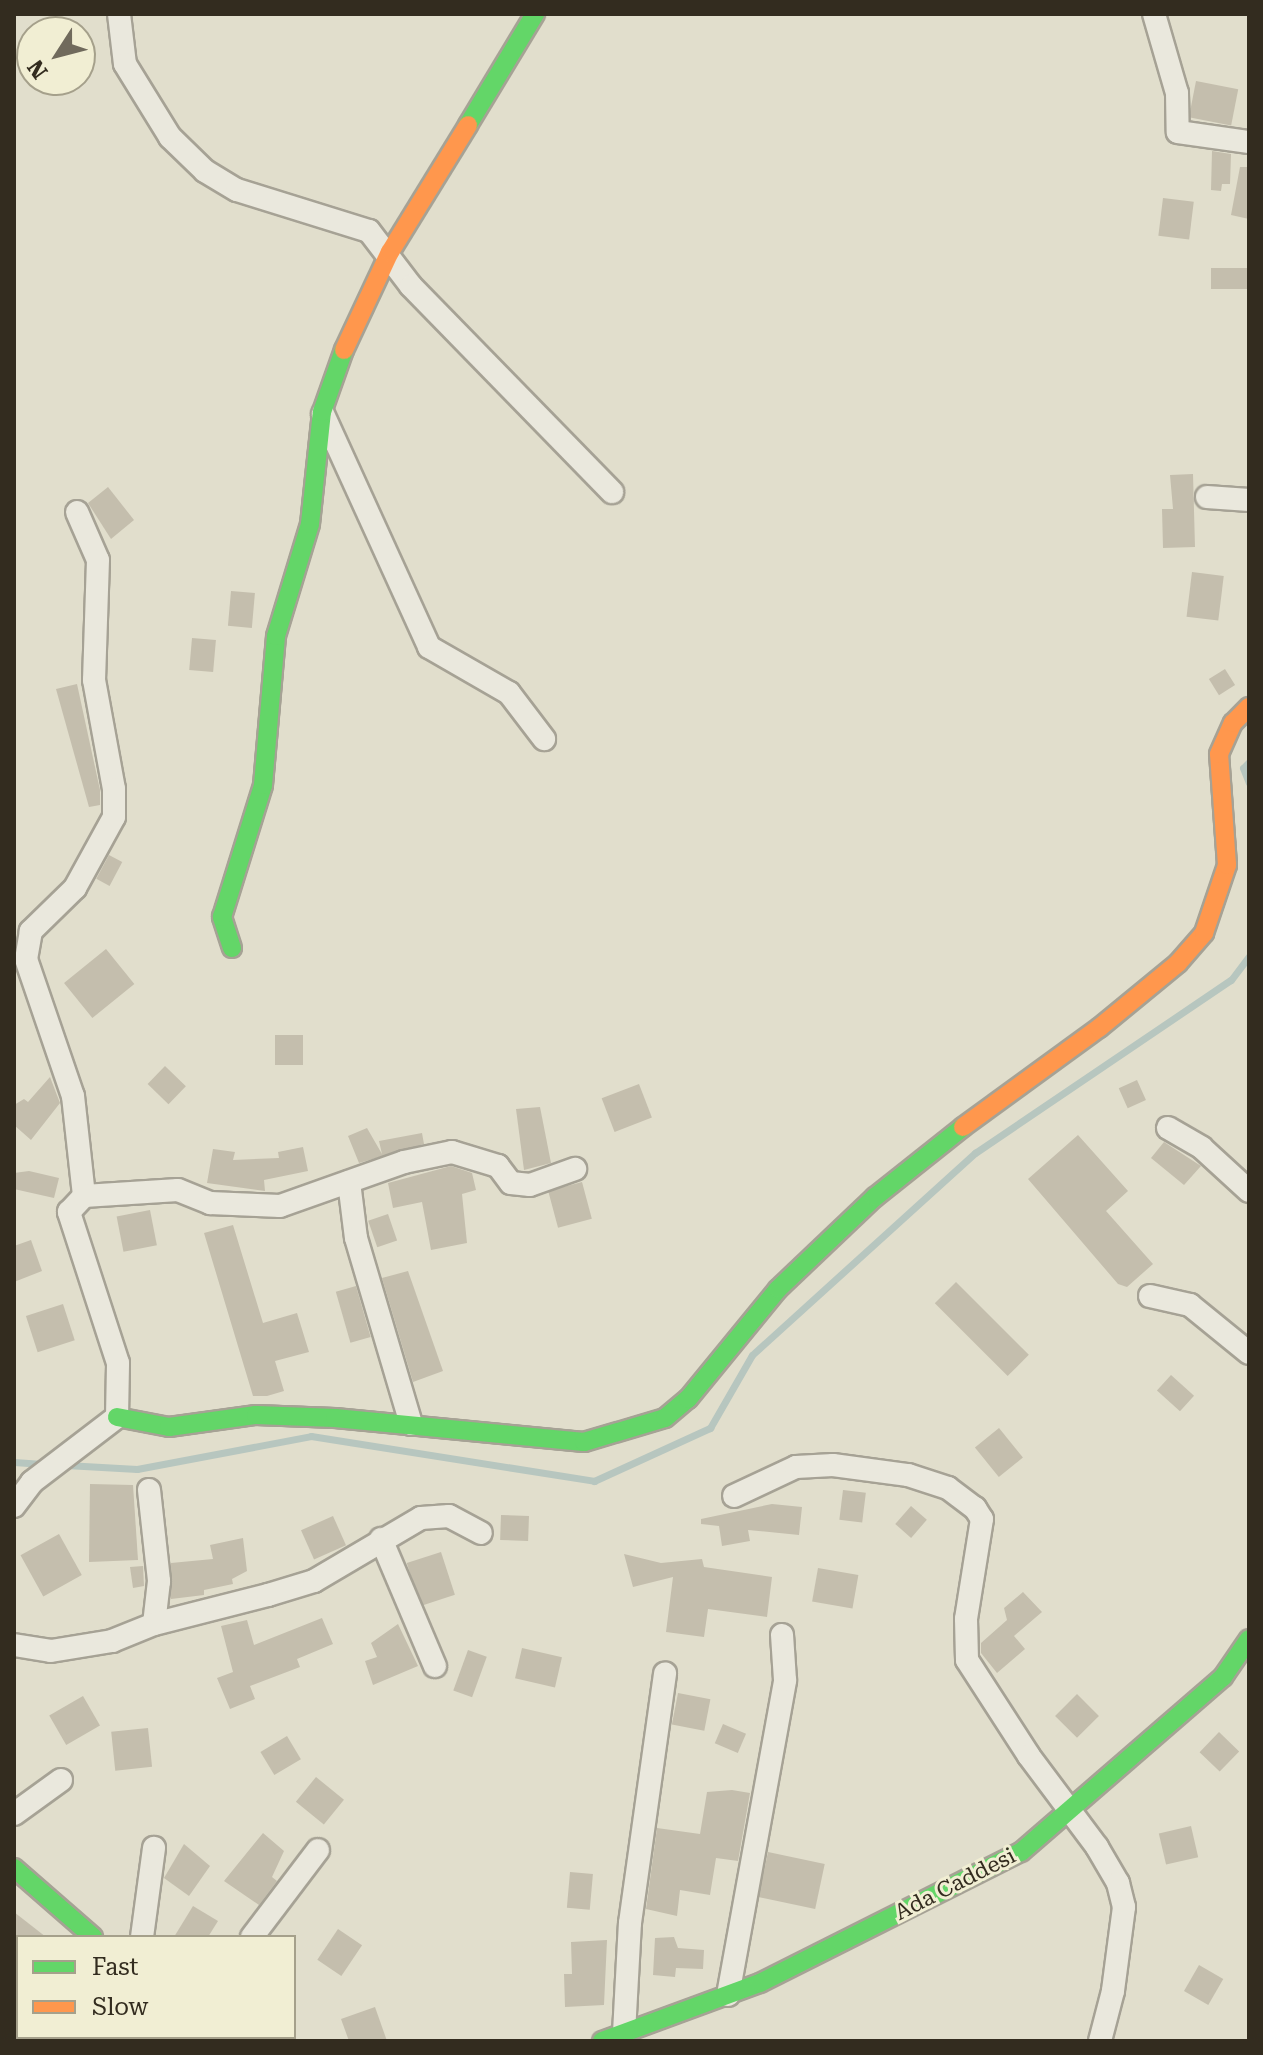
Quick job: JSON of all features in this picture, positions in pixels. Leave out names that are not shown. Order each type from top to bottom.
[{"type":"street","points":[[119,14],[125,64],[143,98],[170,137],[205,171],[237,190],[369,231],[390,252],[411,286],[612,492]]},
{"type":"street","points":[[232,948],[222,917],[263,785],[276,636],[310,524],[322,412],[333,374],[390,252],[535,14]]},
{"type":"street","points":[[1154,14],[1177,93],[1178,132],[1249,142]]},
{"type":"street","points":[[322,412],[429,647],[509,693],[544,739]]},
{"type":"street","points":[[1207,497],[1249,500]]},
{"type":"street","points":[[77,512],[98,560],[94,680],[114,789],[114,817],[75,888],[31,931],[26,959],[73,1096],[84,1196]]},
{"type":"street","points":[[14,1506],[43,1473],[117,1417],[169,1427],[256,1415],[411,1424],[584,1442],[629,1433],[665,1418],[688,1399],[778,1289],[875,1197],[1016,1085],[1122,1009],[1178,963],[1204,933],[1227,865],[1219,754],[1233,723],[1249,707]]},
{"type":"street","points":[[1168,1128],[1202,1148],[1249,1191]]},
{"type":"street","points":[[117,1417],[118,1363],[69,1212],[84,1196],[178,1190],[210,1203],[280,1206],[452,1152],[498,1166],[511,1183],[530,1185],[575,1169]]},
{"type":"street","points":[[349,1182],[356,1238],[411,1424]]},
{"type":"street","points":[[1150,1296],[1190,1305],[1249,1353]]},
{"type":"street","points":[[734,1496],[796,1467],[833,1465],[908,1475],[948,1488],[975,1508],[982,1519],[966,1619],[967,1660],[1118,1883],[1124,1907],[1116,1978],[1100,2041]]},
{"type":"street","points":[[149,1490],[159,1581],[154,1624]]},
{"type":"street","points":[[14,1645],[51,1651],[112,1641],[154,1624],[314,1581],[421,1518],[449,1516],[481,1533]]},
{"type":"street","points":[[381,1539],[435,1666]]},
{"type":"street","points":[[728,1995],[785,1680],[782,1635]]},
{"type":"street","name":"Ada Caddesi","points":[[602,2041],[728,1995],[1021,1852],[1223,1677],[1249,1639]]},
{"type":"street","points":[[624,2033],[630,1923],[665,1673]]},
{"type":"street","points":[[14,1814],[61,1780]]},
{"type":"street","points":[[142,1935],[154,1848]]},
{"type":"street","points":[[254,1935],[318,1850]]},
{"type":"street","points":[[14,1868],[91,1935]]},
{"type":"building","points":[[1196,81],[1238,89],[1231,126],[1189,117]]},
{"type":"building","points":[[1212,151],[1231,154],[1230,184],[1222,184],[1221,191],[1211,190]]},
{"type":"building","points":[[1240,167],[1249,167],[1249,219],[1231,215]]},
{"type":"building","points":[[1163,198],[1194,202],[1189,239],[1158,236]]},
{"type":"building","points":[[1211,268],[1249,268],[1249,289],[1211,289]]},
{"type":"building","points":[[1193,474],[1195,547],[1163,548],[1162,509],[1173,509],[1170,475]]},
{"type":"building","points":[[108,487],[134,520],[111,539],[88,503]]},
{"type":"building","points":[[1192,572],[1224,576],[1218,621],[1187,617]]},
{"type":"building","points":[[231,591],[255,593],[252,628],[228,626]]},
{"type":"building","points":[[192,638],[216,640],[213,672],[189,670]]},
{"type":"building","points":[[1225,669],[1235,685],[1219,695],[1209,679]]},
{"type":"building","points":[[77,684],[100,790],[100,805],[89,807],[56,689]]},
{"type":"building","points":[[109,855],[122,862],[110,886],[96,879]]},
{"type":"building","points":[[106,949],[134,984],[92,1018],[64,983]]},
{"type":"building","points":[[275,1035],[303,1035],[303,1065],[275,1065]]},
{"type":"building","points":[[165,1066],[186,1086],[168,1104],[148,1084]]},
{"type":"building","points":[[50,1077],[60,1103],[31,1140],[14,1125],[14,1105],[24,1099],[28,1102]]},
{"type":"building","points":[[1137,1080],[1146,1100],[1128,1108],[1119,1088]]},
{"type":"building","points":[[639,1084],[652,1118],[615,1132],[602,1098]]},
{"type":"building","points":[[540,1107],[551,1163],[524,1170],[516,1109]]},
{"type":"building","points":[[367,1128],[382,1154],[379,1141],[422,1133],[424,1144],[359,1163],[348,1136]]},
{"type":"building","points":[[1078,1135],[1128,1191],[1106,1211],[1153,1264],[1127,1287],[1118,1284],[1028,1179]]},
{"type":"building","points":[[1164,1142],[1201,1166],[1184,1185],[1151,1158]]},
{"type":"building","points":[[303,1147],[308,1171],[264,1180],[265,1191],[207,1183],[213,1149],[235,1152],[233,1160],[279,1158],[278,1152]]},
{"type":"building","points":[[451,1166],[472,1173],[476,1190],[462,1194],[467,1243],[431,1250],[422,1202],[393,1208],[388,1183]]},
{"type":"building","points":[[29,1171],[59,1178],[54,1198],[14,1189],[14,1173]]},
{"type":"building","points":[[582,1182],[592,1219],[558,1228],[548,1191]]},
{"type":"building","points":[[150,1210],[157,1245],[123,1252],[117,1216]]},
{"type":"building","points":[[388,1214],[397,1240],[377,1247],[368,1221]]},
{"type":"building","points":[[233,1225],[263,1323],[297,1313],[309,1352],[275,1361],[284,1391],[267,1396],[253,1396],[204,1233]]},
{"type":"building","points":[[31,1240],[42,1271],[14,1282],[14,1246]]},
{"type":"building","points":[[408,1271],[443,1371],[413,1382],[382,1278]]},
{"type":"building","points":[[956,1282],[1029,1355],[1008,1376],[935,1303]]},
{"type":"building","points":[[356,1286],[371,1337],[350,1343],[336,1292]]},
{"type":"building","points":[[63,1304],[75,1340],[38,1352],[26,1316]]},
{"type":"building","points":[[1171,1375],[1194,1396],[1180,1411],[1157,1391]]},
{"type":"building","points":[[999,1428],[1023,1458],[999,1477],[975,1448]]},
{"type":"building","points":[[90,1484],[133,1485],[138,1560],[89,1562]]},
{"type":"building","points":[[843,1490],[866,1493],[862,1523],[839,1520]]},
{"type":"building","points":[[772,1504],[802,1507],[799,1535],[748,1530],[750,1541],[722,1546],[719,1526],[701,1524],[701,1519]]},
{"type":"building","points":[[911,1506],[927,1520],[911,1538],[895,1524]]},
{"type":"building","points":[[501,1515],[529,1516],[528,1541],[500,1540]]},
{"type":"building","points":[[333,1516],[346,1545],[314,1559],[301,1530]]},
{"type":"building","points":[[59,1534],[82,1575],[43,1596],[21,1555]]},
{"type":"building","points":[[243,1538],[247,1571],[232,1579],[233,1584],[204,1590],[204,1595],[171,1599],[171,1563],[213,1559],[210,1545]]},
{"type":"building","points":[[441,1552],[455,1595],[421,1606],[407,1563]]},
{"type":"building","points":[[624,1554],[661,1563],[702,1559],[704,1567],[772,1577],[767,1617],[708,1609],[704,1637],[666,1632],[673,1577],[633,1587]]},
{"type":"building","points":[[143,1566],[144,1586],[133,1588],[130,1567]]},
{"type":"building","points":[[818,1568],[858,1575],[852,1609],[812,1601]]},
{"type":"building","points":[[1023,1592],[1042,1612],[1014,1636],[1025,1649],[997,1673],[981,1653],[981,1643],[1007,1620],[1004,1608]]},
{"type":"building","points":[[322,1618],[333,1644],[297,1659],[300,1667],[250,1686],[255,1699],[230,1709],[217,1678],[233,1672],[221,1626],[247,1620],[254,1645]]},
{"type":"building","points":[[398,1624],[418,1666],[373,1685],[365,1661],[377,1657],[371,1643]]},
{"type":"building","points":[[522,1648],[562,1657],[555,1687],[515,1678]]},
{"type":"building","points":[[468,1650],[487,1657],[472,1697],[453,1690]]},
{"type":"building","points":[[678,1693],[710,1699],[704,1731],[672,1724]]},
{"type":"building","points":[[1077,1694],[1099,1716],[1077,1738],[1055,1716]]},
{"type":"building","points":[[83,1696],[100,1725],[66,1745],[49,1716]]},
{"type":"building","points":[[723,1724],[746,1734],[738,1753],[715,1743]]},
{"type":"building","points":[[148,1728],[152,1767],[115,1771],[111,1732]]},
{"type":"building","points":[[1219,1732],[1239,1751],[1220,1772],[1200,1752]]},
{"type":"building","points":[[287,1736],[301,1759],[274,1775],[260,1752]]},
{"type":"building","points":[[316,1777],[344,1800],[324,1825],[296,1802]]},
{"type":"building","points":[[732,1790],[750,1793],[738,1861],[716,1858],[710,1895],[680,1890],[677,1916],[646,1909],[657,1828],[700,1834],[707,1792]]},
{"type":"building","points":[[1191,1826],[1198,1857],[1166,1865],[1159,1833]]},
{"type":"building","points":[[263,1833],[284,1851],[272,1877],[277,1881],[259,1905],[224,1881]]},
{"type":"building","points":[[184,1844],[210,1866],[189,1896],[164,1878]]},
{"type":"building","points":[[768,1852],[825,1864],[815,1909],[758,1897]]},
{"type":"building","points":[[570,1872],[593,1874],[590,1910],[567,1908]]},
{"type":"building","points":[[193,1906],[218,1921],[209,1935],[175,1935]]},
{"type":"building","points":[[14,1912],[43,1935],[16,1935],[14,1937]]},
{"type":"building","points":[[338,1929],[362,1945],[341,1976],[317,1960]]},
{"type":"building","points":[[674,1937],[678,1948],[704,1950],[703,1969],[676,1968],[675,1977],[653,1975],[655,1938]]},
{"type":"building","points":[[607,1940],[604,2005],[565,2007],[564,1974],[572,1974],[571,1942]]},
{"type":"building","points":[[1199,1965],[1223,1979],[1208,2005],[1184,1991]]},
{"type":"building","points":[[375,2007],[387,2041],[349,2041],[341,2019]]},
{"type":"waterway","points":[[1249,762],[1243,768],[1249,783]]},
{"type":"waterway","points":[[66,1465],[137,1469],[311,1436],[594,1481],[710,1428],[752,1355],[975,1153],[1231,980],[1249,956]]},
{"type":"waterway","points":[[14,1462],[46,1464]]},
{"type":"traffic: fast","points":[[468,125],[535,14]]},
{"type":"traffic: fast","points":[[232,948],[222,917],[263,785],[276,636],[310,524],[322,412],[344,350]]},
{"type":"traffic: fast","points":[[117,1417],[169,1427],[256,1415],[335,1418],[584,1442],[665,1418],[688,1399],[778,1289],[875,1197],[963,1127]]},
{"type":"traffic: fast","points":[[602,2041],[760,1983],[1021,1852],[1223,1677],[1249,1639]]},
{"type":"traffic: fast","points":[[14,1868],[91,1935]]},
{"type":"traffic: slow","points":[[344,350],[390,252],[468,125]]},
{"type":"traffic: slow","points":[[963,1127],[1099,1028],[1178,963],[1204,933],[1227,865],[1219,754],[1233,723],[1249,707]]}]
